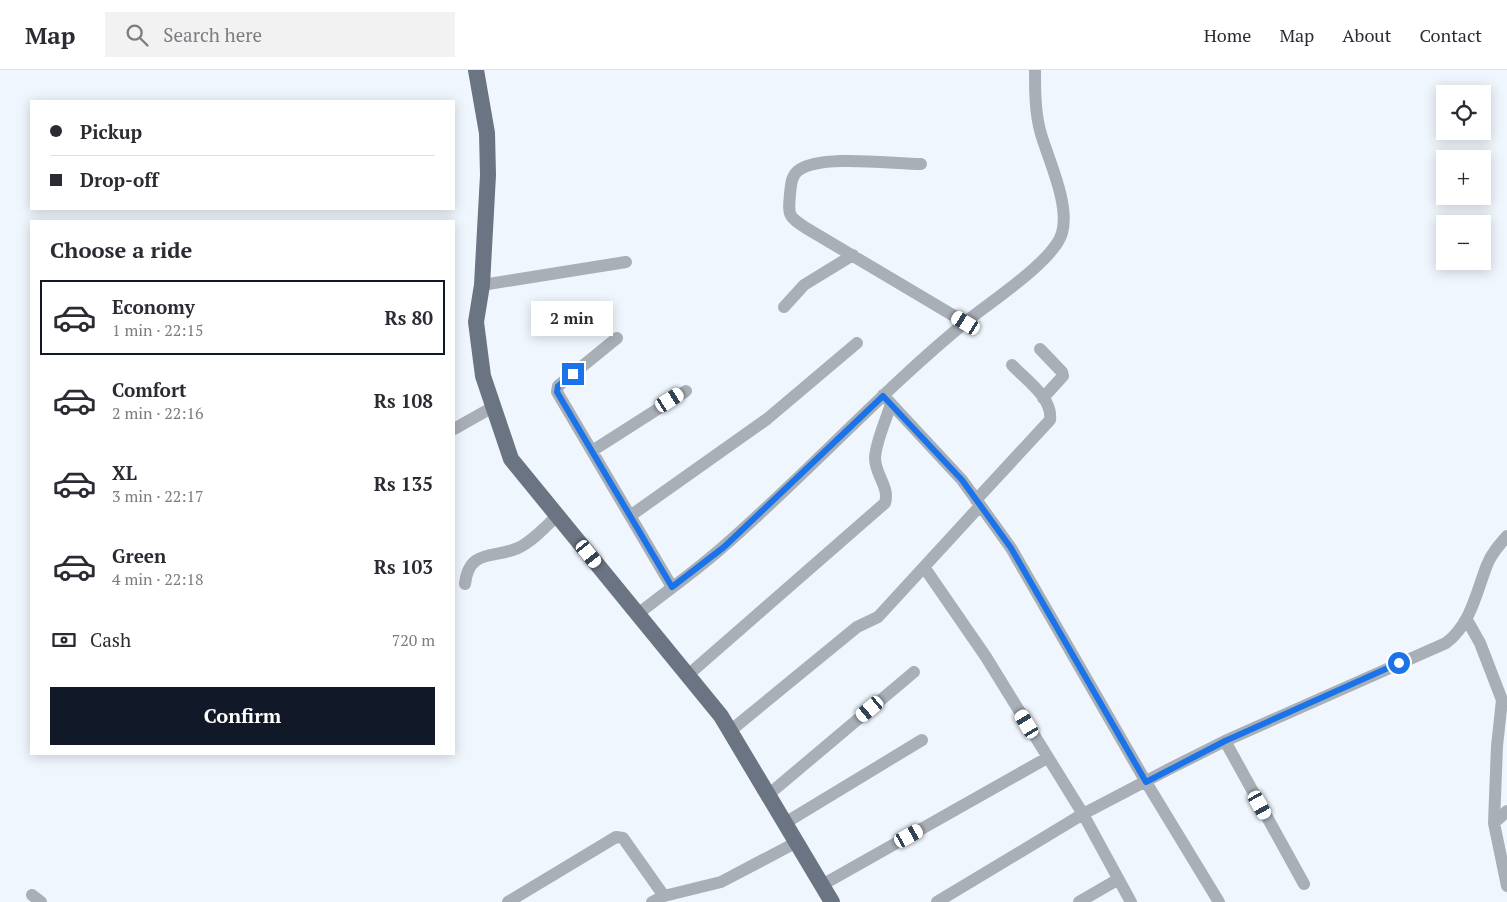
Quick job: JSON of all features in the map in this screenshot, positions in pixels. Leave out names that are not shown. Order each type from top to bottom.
[{"type":"main road","points":[[476,70],[487,133],[488,175],[482,285],[476,322],[483,376],[511,459],[721,716],[832,902]]},
{"type":"street","points":[[638,614],[730,541],[887,400],[966,323],[1041,262],[1056,246],[1062,233],[1064,218],[1053,170],[1040,132],[1035,90],[1036,70]]},
{"type":"street","points":[[921,164],[898,164],[862,160],[816,164],[799,169],[792,179],[790,216],[966,323]]},
{"type":"street","points":[[784,307],[804,285],[853,255]]},
{"type":"street","points":[[482,285],[626,262]]},
{"type":"street","points":[[617,338],[557,389],[672,587]]},
{"type":"street","points":[[630,516],[768,419],[857,343]]},
{"type":"street","points":[[1040,349],[1062,372],[1062,376],[1043,398]]},
{"type":"street","points":[[730,731],[857,628],[878,617],[924,567],[1050,420],[1051,412],[1043,398],[1012,365]]},
{"type":"street","points":[[592,451],[686,390]]},
{"type":"street","points":[[887,400],[935,450],[1011,548],[1146,782],[1219,902]]},
{"type":"street","points":[[688,675],[885,503],[888,495],[876,466],[875,456],[887,400]]},
{"type":"street","points":[[455,428],[493,408]]},
{"type":"street","points":[[465,584],[466,575],[477,559],[484,555],[516,549],[557,516]]},
{"type":"street","points":[[937,902],[1083,814],[1225,741],[1446,643],[1467,620],[1487,565],[1493,553],[1507,536]]},
{"type":"street","points":[[924,567],[986,656],[1083,814],[1117,880],[1131,902]]},
{"type":"street","points":[[1467,620],[1480,643],[1504,697],[1496,746],[1494,823],[1507,886]]},
{"type":"street","points":[[768,795],[914,672]]},
{"type":"street","points":[[785,823],[922,740]]},
{"type":"street","points":[[1225,741],[1304,884]]},
{"type":"street","points":[[822,885],[1047,758]]},
{"type":"street","points":[[1494,823],[1507,811]]},
{"type":"street","points":[[508,902],[616,837],[623,838],[664,896]]},
{"type":"street","points":[[652,902],[664,896],[721,882],[797,842]]},
{"type":"street","points":[[1079,902],[1117,880]]},
{"type":"route","points":[[573,374],[558,386],[557,392],[672,587],[724,547],[883,396],[962,480],[1011,548],[1146,782],[1225,741],[1399,663]]}]
